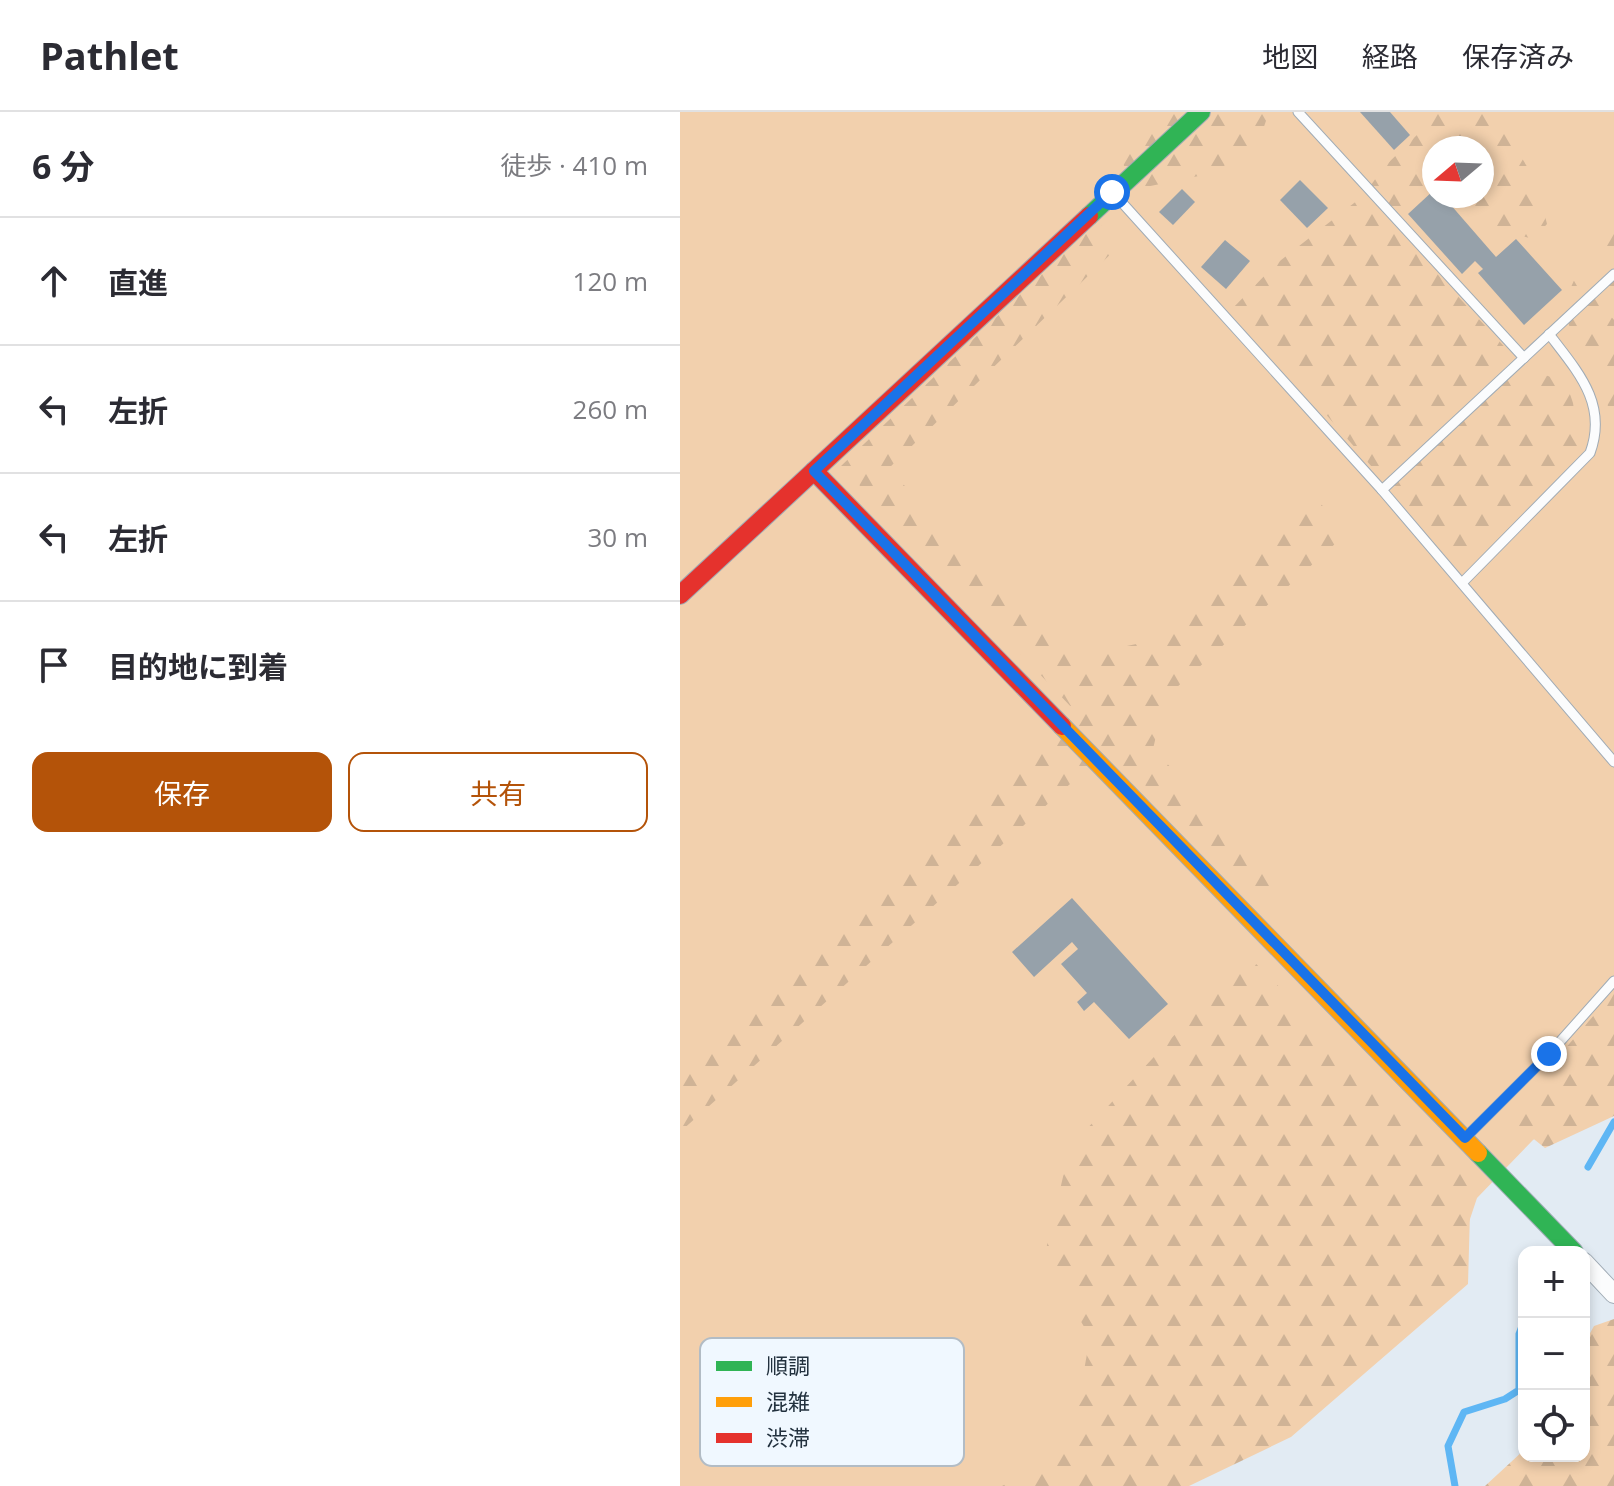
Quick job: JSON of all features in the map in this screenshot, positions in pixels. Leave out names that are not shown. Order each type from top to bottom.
[{"type":"street","points":[[680,595],[1201,112]]},
{"type":"street","points":[[814,471],[1568,1246]]},
{"type":"street","points":[[1590,1268],[1614,1294]]},
{"type":"lane","points":[[1298,112],[1524,358]]},
{"type":"lane","points":[[1112,192],[1382,490],[1614,762]]},
{"type":"lane","points":[[1382,490],[1614,274]]},
{"type":"lane","points":[[1462,583],[1590,453],[1598,431],[1593,405],[1582,378],[1549,334]]},
{"type":"lane","points":[[1465,1138],[1549,1054],[1614,981]]},
{"type":"green space","points":[[680,112],[1614,112],[1614,1081],[1533,1140],[1477,1198],[1451,1276],[1153,1486],[680,1486]]},
{"type":"green space","points":[[1171,112],[1269,112],[1258,144],[1213,173],[1136,189],[1120,158],[1145,129]]},
{"type":"green space","points":[[1402,112],[1523,112],[1505,131],[1536,181],[1547,224],[1533,239],[1485,225],[1466,208],[1494,208],[1494,136],[1422,136],[1422,192],[1392,225],[1524,368],[1566,382],[1573,403],[1579,444],[1462,570],[1323,411],[1230,311],[1276,264],[1363,196],[1384,167],[1419,133]]},
{"type":"green space","points":[[1614,209],[1614,295],[1602,306],[1614,320],[1614,432],[1603,386],[1575,345],[1563,305],[1576,276],[1591,281],[1604,258],[1604,217]]},
{"type":"green space","points":[[1097,221],[1119,246],[888,469],[1075,657],[1141,643],[1312,494],[1347,533],[1165,698],[1153,749],[1288,889],[1267,910],[1136,776],[1079,776],[680,1132],[680,1069],[1075,711],[841,466]]},
{"type":"green space","points":[[1248,956],[1471,1177],[1468,1284],[1291,1437],[1189,1486],[1002,1486],[1070,1449],[1090,1337],[1044,1258],[1070,1147]]},
{"type":"green space","points":[[1614,992],[1614,1116],[1545,1148],[1506,1117]]},
{"type":"green space","points":[[1614,1319],[1614,1486],[1485,1486],[1518,1456],[1518,1462],[1590,1462],[1590,1333],[1594,1326]]},
{"type":"building","points":[[1360,112],[1390,112],[1410,135],[1394,150]]},
{"type":"building","points":[[1300,180],[1328,208],[1307,228],[1280,200]]},
{"type":"building","points":[[1182,189],[1195,202],[1173,225],[1159,212]]},
{"type":"building","points":[[1422,201],[1422,208],[1453,208],[1496,257],[1516,239],[1562,290],[1524,325],[1478,273],[1483,269],[1475,261],[1462,274],[1408,214]]},
{"type":"building","points":[[1225,240],[1250,261],[1226,289],[1201,267]]},
{"type":"building","points":[[1072,898],[1168,1004],[1129,1039],[1094,1002],[1084,1011],[1077,1002],[1087,993],[1061,964],[1078,949],[1072,942],[1034,977],[1012,952]]},
{"type":"waterway","points":[[1588,1167],[1614,1122]]},
{"type":"waterway","points":[[1455,1486],[1448,1446],[1464,1412],[1505,1399],[1519,1390]]},
{"type":"traffic: fast","points":[[1089,216],[1201,112]]},
{"type":"traffic: fast","points":[[1478,1153],[1568,1246]]},
{"type":"traffic: slow","points":[[1062,726],[1478,1153]]},
{"type":"traffic: jam","points":[[680,595],[1089,216]]},
{"type":"traffic: jam","points":[[814,471],[1062,726]]},
{"type":"route","points":[[1112,192],[814,471],[1465,1138],[1549,1054]]}]
